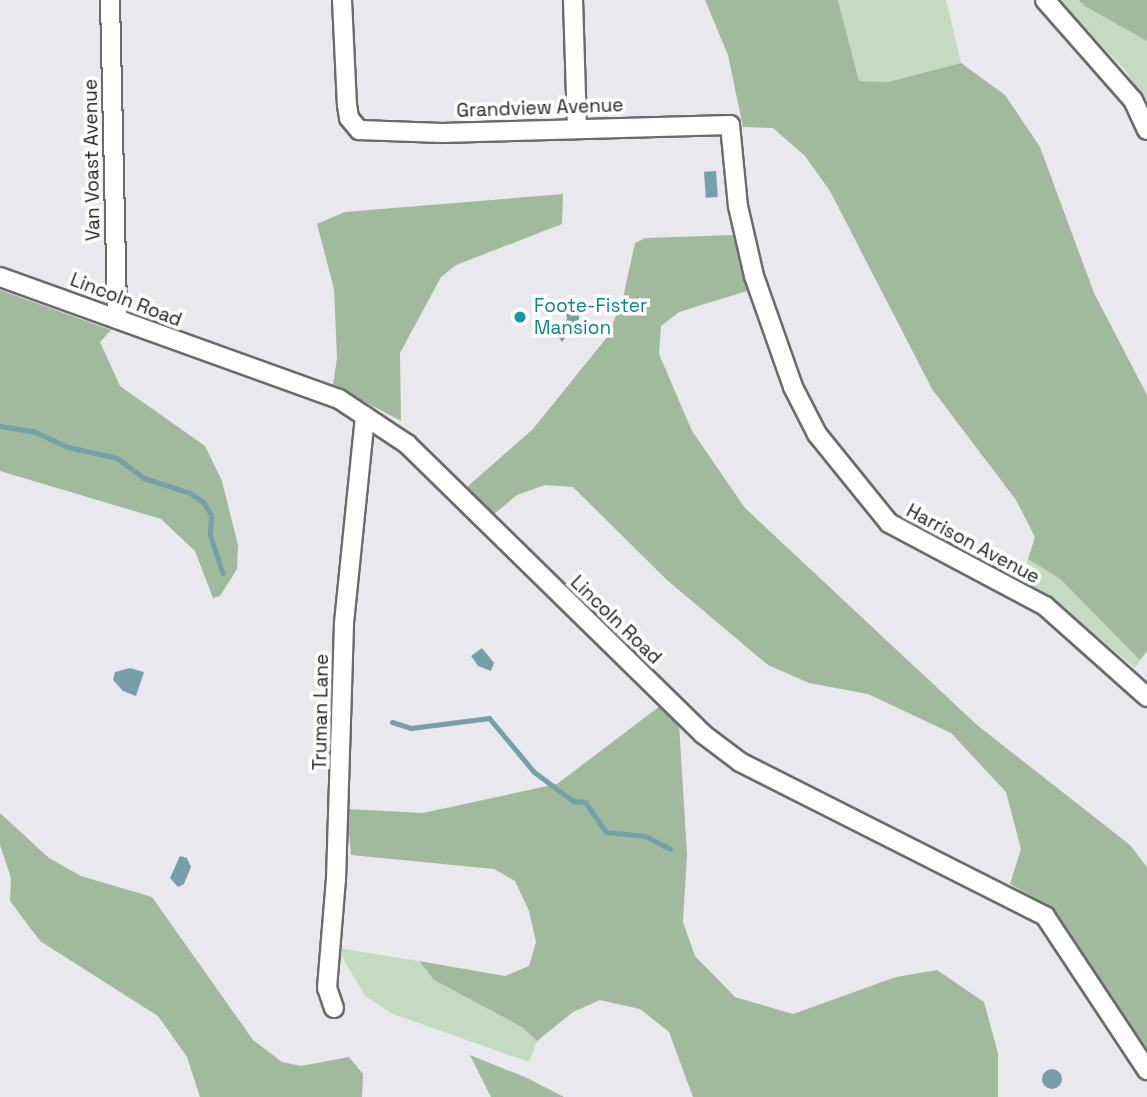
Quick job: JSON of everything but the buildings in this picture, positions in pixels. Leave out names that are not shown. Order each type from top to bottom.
[{"type":"street","name":"Van Voast Avenue","points":[[110,0],[117,319]]},
{"type":"street","name":"Grandview Avenue","points":[[342,0],[347,105],[353,126],[377,133],[730,125]]},
{"type":"street","points":[[573,0],[577,129]]},
{"type":"street","points":[[1045,0],[1133,100],[1147,130]]},
{"type":"street","name":"Harrison Avenue","points":[[730,125],[738,206],[754,276],[793,387],[817,434],[889,523],[1045,606],[1147,697]]},
{"type":"street","name":"Lincoln Road","points":[[0,277],[278,374],[339,399],[407,444],[703,734],[740,762],[1045,916],[1147,1070]]},
{"type":"street","name":"Truman Lane","points":[[334,1008],[327,988],[336,879],[344,623],[365,416]]},
{"type":"green space","points":[[705,0],[838,0],[859,81],[888,82],[961,63],[1005,95],[1040,147],[1094,293],[1147,395],[1147,651],[1140,660],[1060,579],[1028,559],[1035,537],[1016,500],[932,389],[830,191],[805,156],[773,128],[743,127],[728,55]]},
{"type":"green space","points":[[838,0],[946,0],[961,63],[888,82],[859,81]]},
{"type":"green space","points":[[1058,0],[1079,0],[1147,41],[1147,103],[1125,70]]},
{"type":"green space","points":[[1079,0],[1147,0],[1147,41],[1085,6]]},
{"type":"green space","points":[[563,194],[562,224],[456,265],[441,277],[400,353],[401,421],[333,385],[337,358],[334,289],[317,224],[345,212]]},
{"type":"green space","points":[[735,235],[750,290],[679,312],[661,326],[659,354],[692,431],[745,508],[977,725],[1130,845],[1147,867],[1147,1053],[1047,905],[1010,884],[1021,849],[1006,792],[951,733],[868,694],[809,683],[768,665],[667,580],[573,487],[545,485],[517,495],[494,514],[467,487],[533,429],[608,336],[623,298],[635,243],[645,238]]},
{"type":"green space","points":[[0,290],[111,330],[100,342],[120,386],[205,446],[222,481],[238,545],[237,569],[220,596],[213,598],[195,551],[161,519],[0,471]]},
{"type":"green space","points":[[1028,559],[1060,579],[1101,619],[1140,660],[1135,668],[1059,604],[1017,579]]},
{"type":"green space","points":[[660,706],[679,724],[687,854],[683,922],[695,956],[735,997],[793,1014],[896,977],[937,970],[984,1002],[998,1053],[998,1097],[693,1097],[669,1032],[640,1009],[600,1000],[573,1012],[537,1041],[522,1027],[434,980],[419,961],[505,976],[529,966],[536,942],[529,911],[515,881],[494,869],[351,855],[347,809],[423,813],[557,784]]},
{"type":"green space","points":[[0,813],[49,858],[81,876],[152,897],[253,1040],[282,1062],[301,1066],[349,1057],[363,1074],[362,1097],[200,1097],[187,1057],[158,1016],[40,941],[10,901],[11,878],[0,845]]},
{"type":"green space","points":[[337,948],[419,961],[434,980],[522,1027],[537,1041],[529,1062],[393,1014],[365,996]]},
{"type":"green space","points":[[470,1055],[527,1078],[564,1097],[491,1097]]},
{"type":"water","points":[[716,171],[718,197],[706,198],[704,172]]},
{"type":"water","points":[[571,301],[579,308],[579,319],[562,342],[557,335],[567,319],[565,304]]},
{"type":"water","points":[[482,648],[494,663],[491,671],[478,666],[471,656]]},
{"type":"water","points":[[130,668],[144,672],[136,696],[123,691],[113,680],[115,672]]},
{"type":"water","points":[[180,856],[187,858],[191,867],[184,884],[178,887],[170,878]]},
{"type":"water","points":[[1052,1069],[1059,1072],[1062,1079],[1059,1086],[1052,1089],[1045,1086],[1042,1079],[1045,1072]]},
{"type":"waterway","points":[[0,426],[33,431],[68,447],[117,458],[144,478],[190,493],[203,502],[211,515],[210,535],[222,573]]},
{"type":"waterway","points":[[392,722],[411,728],[489,718],[534,772],[573,801],[585,802],[606,832],[645,836],[670,849]]},
{"type":"place","name":"Foote-Fister Mansion","points":[[520,317]]}]
